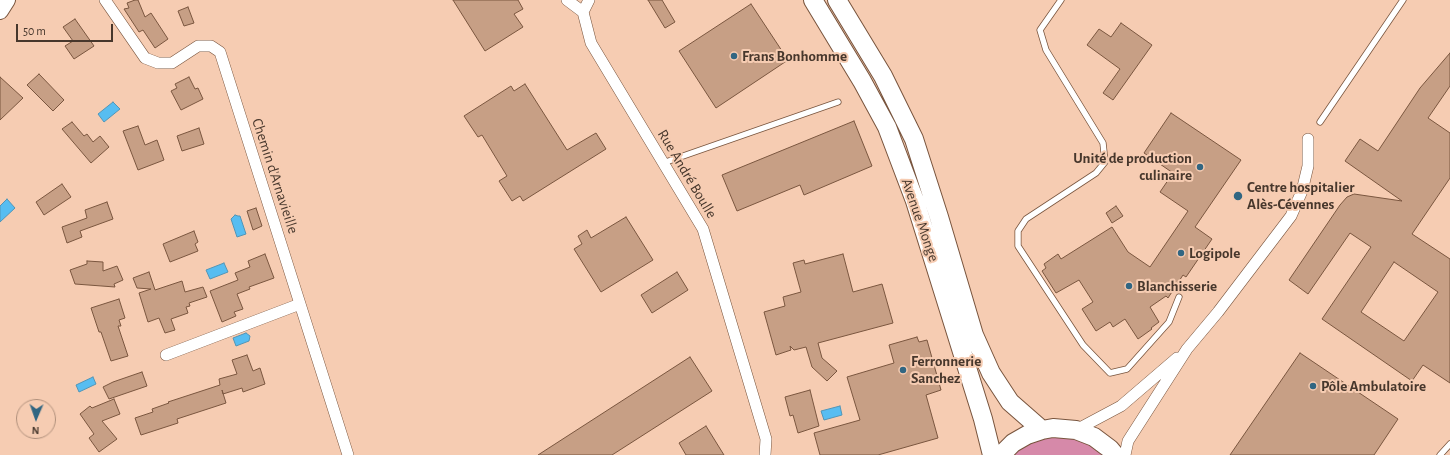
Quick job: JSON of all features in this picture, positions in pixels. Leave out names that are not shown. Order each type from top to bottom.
[{"type":"main road","name":"Avenue Monge","points":[[813,0],[862,81],[886,127],[915,201],[983,419],[992,455]]},
{"type":"main road","name":"Avenue Monge","points":[[837,0],[884,76],[914,139],[974,335],[991,372],[1010,402],[1042,430]]},
{"type":"main road","points":[[1001,455],[1013,443],[1027,435],[1042,430],[1065,428],[1076,430],[1094,437],[1110,449],[1115,455]]},
{"type":"street","points":[[0,11],[7,0]]},
{"type":"street","name":"Chemin d'Arnavieille","points":[[105,0],[145,58],[158,63],[172,63],[198,46],[211,46],[220,52],[348,455]]},
{"type":"street","points":[[567,0],[583,12],[589,0]]},
{"type":"street","name":"Rue André Boulle","points":[[583,12],[591,43],[703,229],[766,439],[765,455]]},
{"type":"street","points":[[1125,455],[1128,441],[1187,350],[1291,216],[1302,191],[1308,166],[1308,139]]},
{"type":"street","points":[[166,355],[300,304]]},
{"type":"street","points":[[1076,430],[1121,406],[1187,350]]},
{"type":"lane","points":[[1061,0],[1040,30],[1046,50],[1103,143],[1105,162],[1096,173],[1026,219],[1018,231],[1018,246],[1083,345],[1110,373],[1127,369],[1169,322],[1179,297]]},
{"type":"lane","points":[[1320,122],[1403,0]]},
{"type":"lane","points":[[663,163],[838,102]]},
{"type":"lane","points":[[1440,455],[1450,444]]},
{"type":"shaded area","points":[[1049,436],[1083,440],[1106,455],[1012,455],[1028,443]]},
{"type":"water","points":[[113,102],[120,109],[104,122],[98,114]]},
{"type":"water","points":[[7,199],[15,208],[0,222],[0,206]]},
{"type":"water","points":[[235,215],[240,216],[246,234],[237,237],[231,219]]},
{"type":"water","points":[[224,263],[228,272],[210,279],[206,270]]},
{"type":"water","points":[[246,333],[250,336],[249,341],[236,346],[233,338]]},
{"type":"water","points":[[93,377],[96,384],[79,392],[76,385]]},
{"type":"water","points":[[840,406],[842,415],[824,420],[821,411]]},
{"type":"building","points":[[138,0],[145,17],[151,13],[168,39],[155,48],[143,30],[139,32],[124,9],[129,8],[127,3]]},
{"type":"building","points":[[453,0],[518,0],[523,9],[514,14],[523,27],[485,51]]},
{"type":"building","points":[[648,0],[662,0],[675,22],[665,28]]},
{"type":"building","name":"Frans Bonhomme","points":[[751,4],[788,60],[716,108],[679,51]]},
{"type":"building","points":[[188,7],[194,23],[184,26],[178,11]]},
{"type":"building","points":[[75,19],[94,46],[74,59],[65,46],[73,41],[63,27]]},
{"type":"building","points":[[1121,23],[1152,45],[1113,100],[1103,93],[1120,69],[1087,45],[1099,29],[1111,37]]},
{"type":"building","points":[[1450,53],[1450,86],[1428,118],[1450,133],[1450,178],[1412,234],[1450,259],[1450,383],[1423,365],[1412,381],[1322,319],[1371,247],[1350,233],[1308,294],[1289,280],[1347,197],[1354,194],[1402,201],[1345,161],[1360,139],[1378,151],[1420,88]],"holes":[[[1394,262],[1438,292],[1404,341],[1361,312]]]},
{"type":"building","points":[[39,74],[64,100],[53,111],[27,85]]},
{"type":"building","points":[[0,77],[23,98],[0,120]]},
{"type":"building","points":[[189,77],[195,89],[198,88],[203,99],[181,110],[171,91],[177,88],[175,84]]},
{"type":"building","points":[[525,84],[567,150],[596,133],[606,149],[523,201],[520,196],[512,201],[499,181],[507,176],[482,135],[478,137],[464,116],[511,86],[514,91]]},
{"type":"building","points":[[1171,113],[1241,160],[1195,227],[1212,239],[1186,277],[1183,275],[1168,298],[1166,296],[1150,307],[1159,322],[1138,339],[1125,319],[1113,327],[1110,322],[1096,331],[1082,309],[1093,302],[1079,280],[1056,293],[1042,271],[1046,268],[1044,264],[1058,254],[1061,259],[1112,227],[1128,252],[1150,267],[1188,211],[1160,192],[1173,173],[1144,153]]},
{"type":"building","points":[[854,121],[872,166],[804,195],[800,185],[737,211],[722,175]]},
{"type":"building","points":[[72,122],[84,136],[87,134],[93,142],[100,136],[109,147],[91,163],[62,129]]},
{"type":"building","points":[[138,126],[145,145],[157,140],[164,160],[138,170],[123,131]]},
{"type":"building","points":[[199,128],[204,144],[182,151],[177,136]]},
{"type":"building","points":[[62,184],[71,197],[44,215],[36,202]]},
{"type":"building","points":[[107,202],[113,219],[80,231],[82,237],[67,243],[62,227],[87,218],[85,210]]},
{"type":"building","points":[[1116,206],[1123,216],[1112,223],[1106,213]]},
{"type":"building","points":[[256,208],[262,226],[253,230],[247,211]]},
{"type":"building","points":[[626,217],[653,260],[601,292],[574,249],[582,244],[578,236],[587,230],[591,238]]},
{"type":"building","points":[[194,231],[198,242],[195,244],[198,251],[170,262],[163,244]]},
{"type":"building","points":[[265,254],[274,278],[249,287],[250,289],[237,294],[243,309],[234,312],[236,316],[222,322],[210,291],[238,280],[235,273],[250,267],[248,261]]},
{"type":"building","points":[[843,254],[853,292],[882,284],[893,323],[818,343],[822,358],[837,371],[827,381],[812,367],[806,347],[794,350],[790,346],[791,350],[776,355],[764,312],[785,306],[783,297],[801,292],[793,263],[804,260],[805,264]]},
{"type":"building","points":[[87,261],[103,262],[103,271],[117,266],[123,280],[114,284],[115,287],[75,284],[70,270],[87,264]]},
{"type":"building","points":[[149,272],[155,290],[182,281],[185,292],[203,287],[207,297],[189,303],[190,306],[186,307],[188,313],[171,319],[175,330],[165,333],[159,318],[148,322],[139,293],[151,289],[137,288],[133,278]]},
{"type":"building","points":[[677,272],[688,290],[652,313],[641,295]]},
{"type":"building","points":[[119,299],[125,318],[119,320],[121,326],[118,326],[128,356],[111,361],[91,308]]},
{"type":"building","points":[[917,337],[919,342],[927,340],[941,390],[926,395],[938,438],[878,455],[820,455],[814,433],[860,420],[847,377],[894,363],[889,345]]},
{"type":"building","name":"Pôle Ambulatoire","points":[[1300,353],[1398,419],[1374,455],[1230,455]]},
{"type":"building","points":[[247,355],[253,371],[260,368],[265,384],[243,392],[242,388],[223,394],[226,403],[177,419],[178,423],[141,435],[135,418],[153,412],[152,409],[169,403],[168,402],[220,385],[219,379],[237,374],[232,360]]},
{"type":"building","points":[[690,357],[712,391],[612,455],[538,455]]},
{"type":"building","points":[[142,372],[147,386],[109,399],[103,387]]},
{"type":"building","points":[[810,390],[819,426],[798,433],[793,415],[790,416],[785,397]]},
{"type":"building","points":[[114,399],[120,414],[102,421],[117,439],[99,452],[89,438],[94,434],[80,414],[90,406],[92,408]]},
{"type":"building","points":[[706,426],[724,455],[686,455],[679,443]]},
{"type":"place","name":"Frans Bonhomme","points":[[734,56]]},
{"type":"place","name":"Unité de production culinaire","points":[[1200,167]]},
{"type":"place","name":"Centre hospitalier Alès-Cévennes","points":[[1238,196]]},
{"type":"place","name":"Logipole","points":[[1181,253]]},
{"type":"place","name":"Blanchisserie","points":[[1129,286]]},
{"type":"place","name":"Ferronnerie Sanchez","points":[[903,370]]},
{"type":"place","name":"Pôle Ambulatoire","points":[[1313,386]]}]
